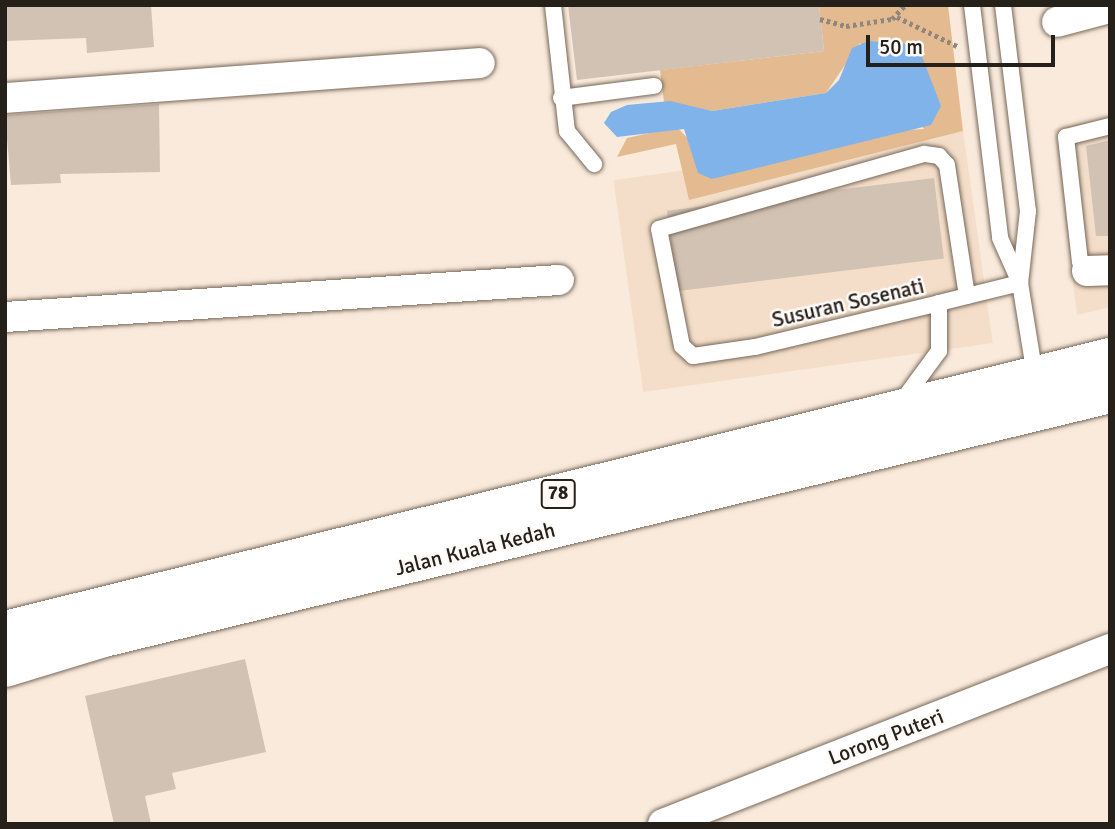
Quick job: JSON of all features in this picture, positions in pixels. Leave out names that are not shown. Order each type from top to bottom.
[{"type":"main road","name":"Jalan Kuala Kedah","points":[[5,630],[1110,357]]},
{"type":"main road","name":"Jalan Kuala Kedah","points":[[5,668],[104,638],[1110,394]]},
{"type":"street","points":[[1057,22],[1110,8]]},
{"type":"street","points":[[5,98],[480,63]]},
{"type":"street","points":[[5,317],[559,280]]},
{"type":"street","name":"Lorong Puteri","points":[[663,824],[1110,649]]},
{"type":"lane","points":[[553,5],[561,98],[570,142],[594,163]]},
{"type":"lane","points":[[972,5],[1000,239],[1020,283],[1035,376]]},
{"type":"lane","points":[[1003,5],[1028,211],[1020,283]]},
{"type":"lane","points":[[561,98],[654,86]]},
{"type":"lane","points":[[1098,270],[1080,262],[1066,137],[1110,126]]},
{"type":"lane","name":"Susuran Sosenati","points":[[967,296],[947,165],[939,156],[924,154],[659,229],[685,353],[755,347],[939,303],[1020,283]]},
{"type":"lane","points":[[895,410],[939,351],[939,303]]},
{"type":"path","points":[[897,17],[905,5]]},
{"type":"path","points":[[820,19],[846,26],[897,17],[978,56]]},
{"type":"shaded area","points":[[819,5],[948,5],[963,131],[689,200],[676,144],[617,157],[627,138],[677,127],[690,141],[924,129],[860,43],[826,93],[712,111],[664,102],[660,70],[824,51]]},
{"type":"shaded area","points":[[1110,117],[1110,307],[1077,315],[1054,129]]},
{"type":"shaded area","points":[[963,131],[993,343],[643,392],[613,180]]},
{"type":"water","points":[[868,41],[906,44],[921,54],[941,106],[931,125],[712,179],[698,173],[684,129],[617,137],[604,123],[611,112],[627,105],[670,101],[712,111],[826,93],[839,80],[852,48]]},
{"type":"building","points":[[5,5],[151,5],[154,47],[87,53],[86,38],[5,41]]},
{"type":"building","points":[[568,5],[819,5],[824,51],[577,80]]},
{"type":"building","points":[[159,104],[160,172],[60,174],[61,183],[11,185],[5,115]]},
{"type":"building","points":[[1110,140],[1110,236],[1096,236],[1086,146]]},
{"type":"building","points":[[934,178],[944,258],[677,291],[667,211]]},
{"type":"building","points":[[245,659],[266,752],[172,773],[176,789],[145,796],[151,824],[114,824],[85,696]]}]
